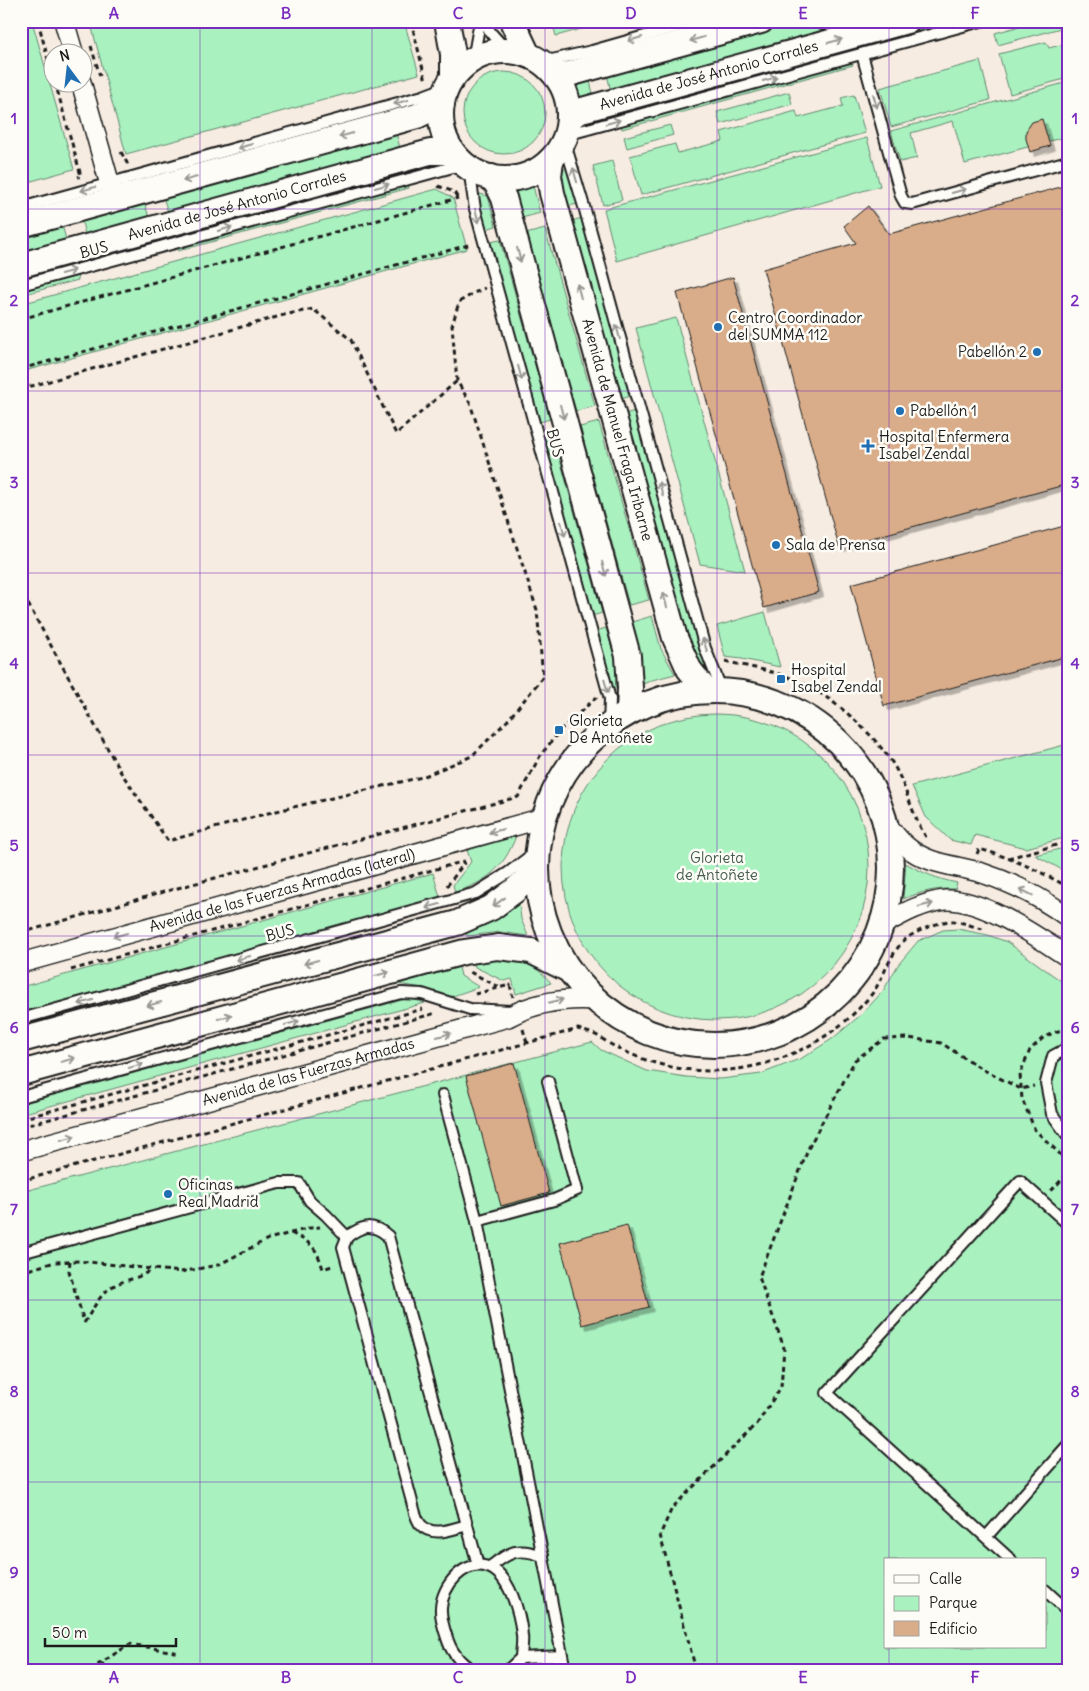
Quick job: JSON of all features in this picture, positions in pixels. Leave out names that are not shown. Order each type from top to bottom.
[{"type":"street","points":[[64,21],[70,42]]},
{"type":"street","points":[[446,21],[453,54],[441,122],[448,144],[469,165],[498,186],[504,198],[628,656],[629,712]]},
{"type":"street","points":[[469,165],[507,179],[522,176],[537,170],[551,160],[567,131],[566,94],[533,61],[512,21]]},
{"type":"street","points":[[21,225],[112,191],[429,112],[471,60],[490,52],[533,61],[569,74],[761,21]]},
{"type":"street","name":"Avenida de José Antonio Corrales","points":[[567,131],[582,110],[907,21]]},
{"type":"street","points":[[84,92],[112,191]]},
{"type":"street","name":"Avenida de José Antonio Corrales","points":[[21,264],[430,152],[469,165]]},
{"type":"street","name":"Avenida de Manuel Fraga Iribarne","points":[[551,160],[549,176],[552,193],[675,638],[688,669],[714,691]]},
{"type":"street","points":[[714,691],[748,694],[773,701],[797,711],[819,725],[839,742],[856,762],[879,803],[886,823],[891,857],[890,891],[882,925],[872,948],[859,970],[843,989],[825,1006],[804,1020],[782,1031],[734,1044],[709,1045],[676,1041],[636,1028],[614,1015],[595,1000],[568,969],[554,946],[544,922],[538,897],[536,861],[543,818],[558,782],[580,751],[609,725],[629,712],[666,697],[714,691]]},
{"type":"street","name":"Avenida de las Fuerzas Armadas (lateral)","points":[[21,963],[543,818]]},
{"type":"street","points":[[886,823],[906,847],[922,856],[938,863],[983,874],[1025,891],[1050,904],[1068,918]]},
{"type":"street","points":[[21,1040],[457,923],[491,908],[514,891],[536,861]]},
{"type":"street","points":[[882,925],[912,908],[946,900],[974,904],[1028,930],[1068,957]]},
{"type":"street","points":[[21,1073],[464,952],[498,947],[531,951],[568,969]]},
{"type":"street","name":"Avenida de las Fuerzas Armadas","points":[[21,1151],[508,1017],[518,1012],[562,999],[595,1000]]},
{"type":"lane","points":[[471,60],[480,21]]},
{"type":"lane","points":[[484,21],[491,33],[533,61],[592,51],[698,21]]},
{"type":"lane","points":[[714,691],[705,648],[585,210],[567,131],[981,21]]},
{"type":"lane","points":[[862,54],[901,196],[905,203],[912,204],[1068,161]]},
{"type":"lane","name":"BUS","points":[[21,285],[469,165],[475,208],[610,699],[609,725]]},
{"type":"lane","points":[[21,208],[112,191]]},
{"type":"lane","name":"BUS","points":[[21,1020],[476,893],[508,873],[536,861]]},
{"type":"lane","points":[[21,1097],[402,992],[422,994],[458,1007],[518,1012]]},
{"type":"lane","points":[[1068,1048],[1053,1056],[1046,1083],[1052,1114],[1068,1136]]},
{"type":"lane","points":[[477,1221],[554,1200],[577,1190],[548,1081]]},
{"type":"lane","points":[[443,1096],[477,1221],[565,1670]]},
{"type":"lane","points":[[1009,1558],[827,1393],[1020,1181],[1068,1224]]},
{"type":"lane","points":[[21,1253],[278,1183],[299,1183],[310,1201],[347,1237]]},
{"type":"lane","points":[[467,1525],[443,1532],[430,1530],[420,1524],[415,1513],[343,1247],[347,1237],[356,1230],[366,1227],[378,1228],[388,1236],[478,1564]]},
{"type":"lane","points":[[986,1537],[1068,1446]]},
{"type":"lane","points":[[490,1567],[508,1553],[530,1552],[543,1556]]},
{"type":"lane","points":[[476,1670],[471,1669],[452,1652],[444,1629],[441,1608],[448,1585],[463,1569],[478,1564],[490,1567],[506,1582],[516,1605],[522,1636],[521,1658]]},
{"type":"lane","points":[[1046,1591],[1068,1611]]},
{"type":"lane","points":[[509,1670],[521,1658],[562,1656]]},
{"type":"path","points":[[38,21],[43,42]]},
{"type":"path","points":[[411,21],[426,81],[418,84]]},
{"type":"path","points":[[90,40],[100,78]]},
{"type":"path","points":[[58,92],[80,176],[72,178]]},
{"type":"path","points":[[118,143],[120,152],[127,163],[136,161]]},
{"type":"path","points":[[438,186],[454,192],[462,205]]},
{"type":"path","points":[[21,319],[458,198]]},
{"type":"path","points":[[21,369],[473,244]]},
{"type":"path","points":[[21,605],[27,602],[120,771],[168,841],[268,813],[422,777],[472,756],[507,721],[543,677],[537,610],[470,403],[457,381],[452,326],[458,302],[474,292],[496,285]]},
{"type":"path","points":[[21,389],[284,314],[313,309],[351,340],[396,434],[457,381]]},
{"type":"path","points":[[722,661],[777,674],[803,683],[835,702],[866,730],[892,764],[909,799],[915,818],[929,840]]},
{"type":"path","points":[[21,933],[174,889],[518,797],[540,756],[561,729],[597,697]]},
{"type":"path","points":[[1000,860],[1068,842]]},
{"type":"path","points":[[979,849],[1032,868],[1068,887]]},
{"type":"path","points":[[976,858],[981,859]]},
{"type":"path","points":[[68,970],[465,861],[447,886]]},
{"type":"path","points":[[21,1181],[578,1029],[596,1035],[636,1056],[664,1066],[686,1070],[725,1071],[759,1065],[810,1045],[838,1028],[872,994],[895,953],[907,938],[930,926],[953,921],[967,926]]},
{"type":"path","points":[[470,972],[500,987]]},
{"type":"path","points":[[21,1119],[510,985],[527,1043]]},
{"type":"path","points":[[21,1127],[458,1007]]},
{"type":"path","points":[[696,1670],[660,1535],[672,1508],[756,1424],[782,1387],[784,1348],[759,1277],[809,1147],[856,1060],[884,1039],[909,1038],[941,1043],[982,1069],[1021,1089],[1046,1083]]},
{"type":"path","points":[[1043,1201],[1068,1172]]},
{"type":"path","points":[[21,1272],[56,1262],[70,1261],[182,1272],[218,1265],[268,1239],[310,1228],[336,1225]]},
{"type":"path","points":[[290,1233],[310,1243],[318,1253],[323,1269],[347,1262]]},
{"type":"path","points":[[70,1261],[69,1270],[84,1323],[106,1291],[118,1284],[146,1274],[151,1269]]},
{"type":"path","points":[[90,1670],[130,1644],[180,1653]]},
{"type":"path","points":[[102,1663],[106,1670]]},
{"type":"green space","points":[[21,21],[32,21],[42,56],[42,92],[52,92],[74,169],[21,184]]},
{"type":"green space","points":[[90,21],[404,21],[419,74],[126,154]]},
{"type":"green space","points":[[552,21],[610,21],[556,36]]},
{"type":"green space","points":[[797,21],[842,21],[844,28],[611,92],[607,74]]},
{"type":"green space","points":[[942,21],[954,21],[868,45],[868,42]]},
{"type":"green space","points":[[1038,21],[1068,21],[1068,26],[998,45],[995,33]]},
{"type":"green space","points":[[1046,42],[1049,48],[1068,43],[1068,78],[1010,94],[999,54]]},
{"type":"green space","points":[[850,46],[851,50],[618,115],[617,112]]},
{"type":"green space","points":[[851,61],[853,65],[622,129],[621,125]]},
{"type":"green space","points":[[980,61],[990,100],[891,127],[880,88]]},
{"type":"green space","points":[[504,72],[520,75],[533,84],[542,97],[545,113],[542,129],[533,142],[520,151],[504,154],[488,151],[475,142],[466,129],[463,113],[466,97],[475,84],[488,75]]},
{"type":"green space","points":[[589,78],[594,97],[577,102],[572,83]]},
{"type":"green space","points":[[1068,82],[1068,136],[965,164],[953,121],[911,133],[917,158],[900,162],[891,131]]},
{"type":"green space","points":[[789,92],[792,104],[720,124],[717,112]]},
{"type":"green space","points":[[854,95],[865,133],[641,195],[630,156],[675,144],[678,153],[723,141],[721,132],[796,111],[798,118],[843,106],[841,98]]},
{"type":"green space","points":[[670,125],[673,135],[627,148],[624,137]]},
{"type":"green space","points":[[396,133],[401,152],[169,215],[163,197]]},
{"type":"green space","points":[[867,138],[880,186],[617,261],[604,209]]},
{"type":"green space","points":[[612,161],[622,200],[603,205],[593,166]]},
{"type":"green space","points":[[568,167],[578,204],[568,206],[560,179],[561,174]]},
{"type":"green space","points":[[405,169],[405,172],[175,236],[174,233]]},
{"type":"green space","points":[[532,182],[540,213],[522,218],[514,188]]},
{"type":"green space","points":[[408,183],[409,188],[178,251],[177,247]]},
{"type":"green space","points":[[437,189],[453,198],[467,249],[21,372],[21,304]]},
{"type":"green space","points":[[480,194],[488,196],[496,226],[486,229],[478,199]]},
{"type":"green space","points":[[144,202],[150,220],[86,238],[81,219]]},
{"type":"green space","points":[[582,218],[631,396],[621,399],[572,221]]},
{"type":"green space","points":[[62,225],[67,243],[21,256],[21,236]]},
{"type":"green space","points":[[545,229],[595,406],[576,411],[526,234]]},
{"type":"green space","points":[[500,240],[550,419],[540,422],[490,242]]},
{"type":"green space","points":[[77,274],[78,280],[21,295],[21,289]]},
{"type":"green space","points":[[676,318],[745,571],[700,564],[636,328]]},
{"type":"green space","points":[[635,411],[707,669],[699,663],[690,646],[625,414]]},
{"type":"green space","points":[[599,422],[649,600],[629,605],[580,427]]},
{"type":"green space","points":[[553,434],[602,613],[592,616],[542,437]]},
{"type":"green space","points":[[765,612],[780,667],[725,657],[717,626]]},
{"type":"green space","points":[[652,616],[661,649],[675,674],[641,685],[640,654],[632,622]]},
{"type":"green space","points":[[606,628],[616,661],[617,675],[614,695],[596,631]]},
{"type":"green space","name":"Glorieta de Antoñete","points":[[716,714],[746,717],[775,726],[801,740],[824,759],[843,782],[857,808],[866,837],[869,867],[866,897],[857,926],[843,952],[824,975],[801,994],[775,1008],[746,1017],[716,1020],[686,1017],[657,1008],[631,994],[608,975],[589,952],[575,926],[566,897],[563,867],[566,837],[575,808],[589,782],[608,759],[631,740],[657,726],[686,717]]},
{"type":"green space","points":[[1068,744],[1068,837],[1026,848],[975,835],[971,845],[950,840],[926,817],[912,786]]},
{"type":"green space","points":[[516,836],[506,857],[493,872],[476,884],[455,892],[453,885],[471,862],[467,850]]},
{"type":"green space","points":[[1068,847],[1068,873],[1035,855]]},
{"type":"green space","points":[[906,863],[930,875],[957,883],[955,889],[929,891],[903,899]]},
{"type":"green space","points":[[433,873],[440,897],[21,1013],[21,987]]},
{"type":"green space","points":[[519,903],[521,919],[528,936],[500,932],[467,936],[466,932],[481,927],[507,913]]},
{"type":"green space","points":[[958,929],[988,935],[1007,942],[1068,986],[1068,1670],[21,1670],[21,1192],[592,1042],[601,1050],[647,1071],[686,1077],[721,1079],[761,1074],[802,1058],[832,1039],[862,1014],[883,991],[898,965],[918,941],[943,930]]},
{"type":"green space","points":[[493,957],[518,961],[532,967],[551,983],[516,994],[512,979],[504,981],[475,967],[473,962]]},
{"type":"green space","points":[[459,967],[461,976],[479,987],[450,997],[417,987],[398,984]]},
{"type":"green space","points":[[409,998],[425,1003],[21,1114],[21,1104]]},
{"type":"building","points":[[1042,119],[1050,146],[1030,152],[1026,131],[1032,122]]},
{"type":"building","name":"Pabellón 1","points":[[1068,185],[1068,484],[839,547],[763,269],[856,243],[844,226],[868,206],[889,234]]},
{"type":"building","points":[[733,277],[819,592],[764,608],[677,293]]},
{"type":"building","points":[[1068,525],[1068,656],[884,706],[851,584]]},
{"type":"building","points":[[514,1063],[549,1193],[501,1206],[466,1076]]},
{"type":"building","points":[[627,1225],[649,1307],[582,1325],[560,1243]]},
{"type":"place","name":"Centro Coordinador del SUMMA 112","points":[[718,327]]},
{"type":"place","name":"Pabellón 2","points":[[1037,352]]},
{"type":"place","name":"Pabellón 1","points":[[900,411]]},
{"type":"place","name":"Hospital Enfermera Isabel Zendal","points":[[868,446]]},
{"type":"place","name":"Sala de Prensa","points":[[776,545]]},
{"type":"place","name":"Hospital Isabel Zendal","points":[[781,679]]},
{"type":"place","name":"Glorieta De Antoñete","points":[[559,730]]},
{"type":"place","name":"Oficinas Real Madrid","points":[[168,1194]]}]
